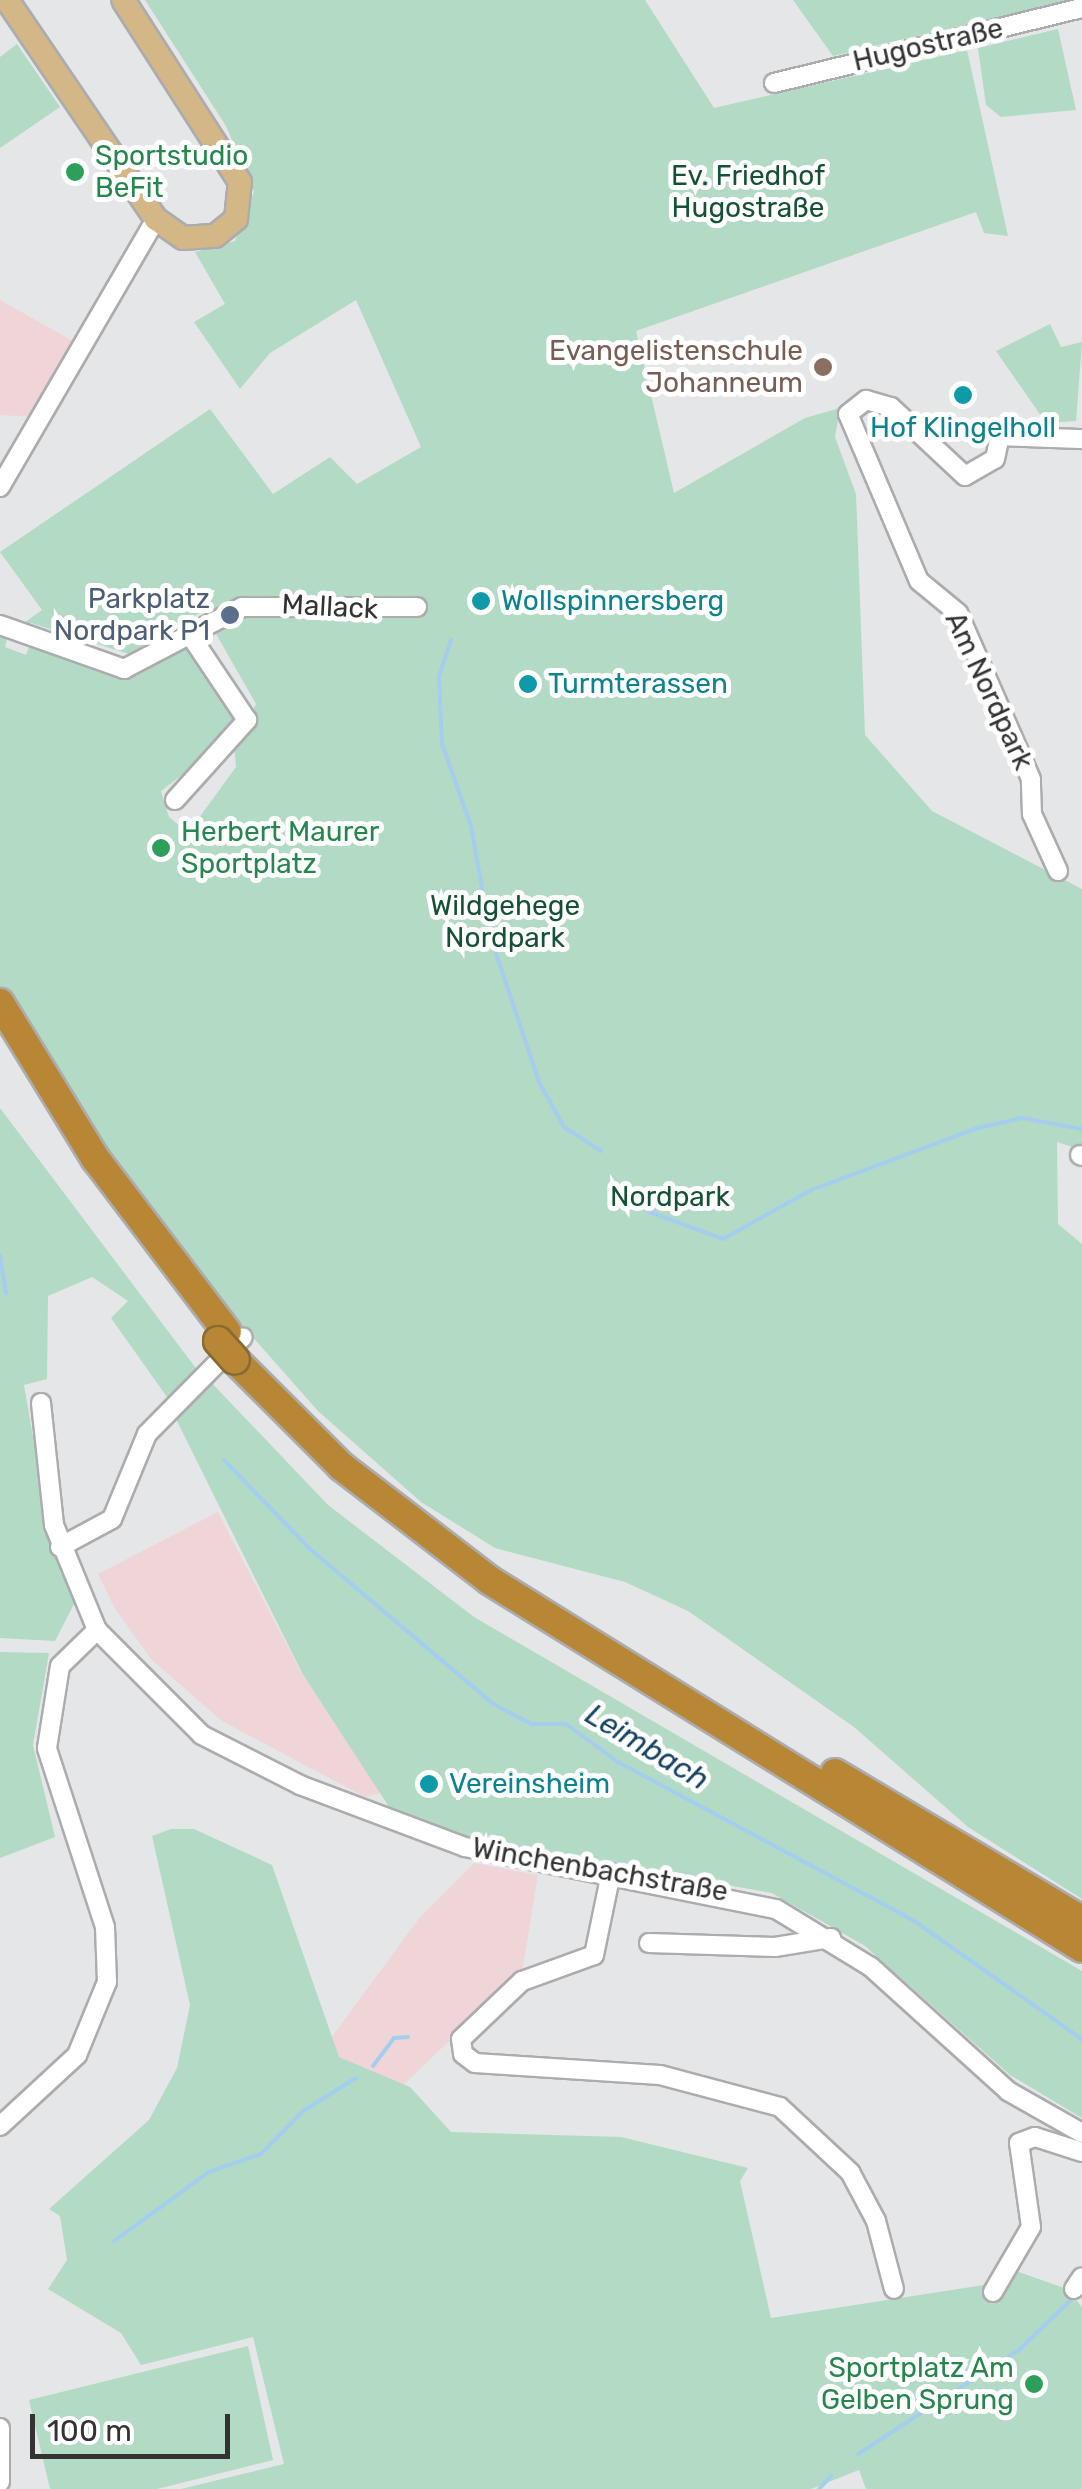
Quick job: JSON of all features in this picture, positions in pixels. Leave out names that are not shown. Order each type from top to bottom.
[{"type":"highway","points":[[0,1003],[94,1158],[233,1344],[362,1464],[523,1588],[1082,1920]]},
{"type":"highway","points":[[0,1033],[98,1190],[342,1466],[489,1580],[1082,1948]]},
{"type":"main road","points":[[7,0],[156,219],[183,238],[215,236],[236,220],[242,194],[123,0]]},
{"type":"street","name":"Hugostraße","points":[[774,83],[1082,8]]},
{"type":"street","points":[[0,487],[156,219]]},
{"type":"street","name":"Am Nordpark","points":[[1058,871],[1032,814],[1031,779],[958,613],[918,581],[848,414],[866,400],[891,407],[965,476],[995,459],[1000,436],[1082,439]]},
{"type":"street","name":"Mallack","points":[[0,626],[124,669],[259,604],[417,608]]},
{"type":"street","points":[[175,800],[247,720],[190,635]]},
{"type":"street","points":[[60,1547],[112,1519],[147,1434],[233,1344]]},
{"type":"street","name":"Winchenbachstraße","points":[[41,1402],[60,1547],[97,1630],[170,1711],[262,1769],[465,1847],[744,1897],[831,1938],[1008,2090],[1082,2133]]},
{"type":"street","points":[[0,2126],[77,2055],[107,1982],[105,1928],[47,1748],[60,1666],[97,1630]]},
{"type":"street","points":[[611,1873],[594,1955],[522,1981],[461,2039],[462,2054],[475,2063],[660,2075],[780,2106],[850,2172],[876,2221],[894,2289]]},
{"type":"street","name":"Winchenbachstraße","points":[[649,1943],[775,1947],[831,1938]]},
{"type":"street","points":[[992,2292],[1031,2227],[1019,2143],[1035,2136],[1082,2152]]},
{"type":"street","points":[[0,2428],[0,2482]]},
{"type":"shaded area","points":[[0,300],[78,344],[37,417],[0,415]]},
{"type":"shaded area","points":[[218,1512],[301,1673],[384,1792],[365,1797],[222,1721],[152,1660],[114,1607],[98,1574]]},
{"type":"shaded area","points":[[474,1863],[538,1875],[522,1972],[402,2086],[339,2057],[331,2038],[420,1917]]},
{"type":"green space","name":"Nordpark","points":[[145,0],[645,0],[714,108],[967,50],[1008,236],[984,233],[976,212],[636,331],[674,493],[805,418],[840,408],[835,437],[856,494],[865,735],[932,811],[1082,889],[1082,1150],[1057,1142],[1058,1224],[1082,1244],[1082,1899],[968,1827],[854,1727],[688,1611],[625,1582],[495,1548],[421,1502],[318,1411],[160,1232],[0,986],[0,630],[8,633],[5,647],[26,655],[31,642],[136,676],[189,645],[241,717],[236,734],[161,791],[169,817],[188,833],[236,767],[234,743],[256,704],[203,611],[129,654],[31,623],[17,628],[42,610],[0,552],[210,409],[273,494],[330,457],[357,484],[421,447],[356,300],[270,353],[240,389],[194,322],[225,304],[195,252],[235,241],[254,192],[226,126]]},
{"type":"green space","points":[[793,0],[1070,0],[833,56]]},
{"type":"green space","points":[[1058,29],[1076,110],[1001,117],[986,105],[978,48]]},
{"type":"green space","points":[[17,44],[60,107],[0,148],[0,57]]},
{"type":"green space","points":[[1050,324],[1061,347],[1082,342],[1076,421],[1046,423],[996,351]]},
{"type":"green space","points":[[0,1108],[198,1371],[167,1397],[111,1318],[128,1301],[92,1277],[48,1296],[47,1379],[24,1385],[50,1535],[74,1604],[55,1641],[0,1638]]},
{"type":"green space","points":[[206,1377],[328,1505],[474,1617],[1082,1971],[1082,2118],[1010,2075],[865,1946],[772,1893],[483,1842],[393,1813],[302,1673],[172,1411]]},
{"type":"green space","points":[[0,1652],[49,1653],[33,1745],[55,1837],[0,1858]]},
{"type":"green space","points":[[171,1829],[194,1829],[272,1865],[339,2057],[410,2087],[451,2132],[621,2137],[748,2168],[740,2181],[771,2318],[984,2285],[1004,2295],[1016,2271],[1067,2289],[1082,2307],[1082,2489],[866,2489],[859,2470],[811,2489],[181,2489],[284,2464],[253,2337],[141,2365],[121,2333],[48,2289],[67,2260],[60,2216],[49,2209],[149,2120],[177,2068],[190,2005],[152,1836]]},
{"type":"green space","points":[[248,2346],[273,2460],[157,2489],[50,2489],[29,2400]]},
{"type":"waterway","points":[[451,640],[439,677],[442,744],[471,826],[491,939],[539,1082],[564,1127],[601,1151]]},
{"type":"waterway","points":[[617,1185],[650,1212],[723,1239],[811,1190],[978,1128],[1022,1118],[1082,1129]]},
{"type":"waterway","name":"Leimbach","points":[[0,1256],[6,1294]]},
{"type":"waterway","name":"Leimbach","points":[[224,1460],[310,1549],[492,1703],[531,1724],[566,1724],[618,1762],[913,1920],[1082,2039]]},
{"type":"waterway","points":[[373,2066],[394,2038],[408,2037]]},
{"type":"waterway","points":[[114,2241],[209,2172],[261,2154],[303,2111],[356,2078]]},
{"type":"waterway","points":[[858,2454],[1020,2349],[1075,2296]]},
{"type":"waterway","points":[[819,2489],[831,2476]]},
{"type":"place","name":"Sportstudio BeFit","points":[[75,172]]},
{"type":"place","name":"Evangelistenschule Johanneum","points":[[823,367]]},
{"type":"place","name":"Hof Klingelholl","points":[[963,395]]},
{"type":"place","name":"Wollspinnersberg","points":[[481,601]]},
{"type":"place","name":"Parkplatz Nordpark P1","points":[[230,615]]},
{"type":"place","name":"Turmterassen","points":[[528,684]]},
{"type":"place","name":"Herbert Maurer Sportplatz","points":[[161,848]]},
{"type":"place","name":"Vereinsheim","points":[[429,1784]]},
{"type":"place","name":"Sportplatz Am Gelben Sprung","points":[[1034,2384]]},
{"type":"park label","name":"Ev. Friedhof Hugostraße","points":[[748,192]]},
{"type":"park label","name":"Wildgehege Nordpark","points":[[505,922]]}]
